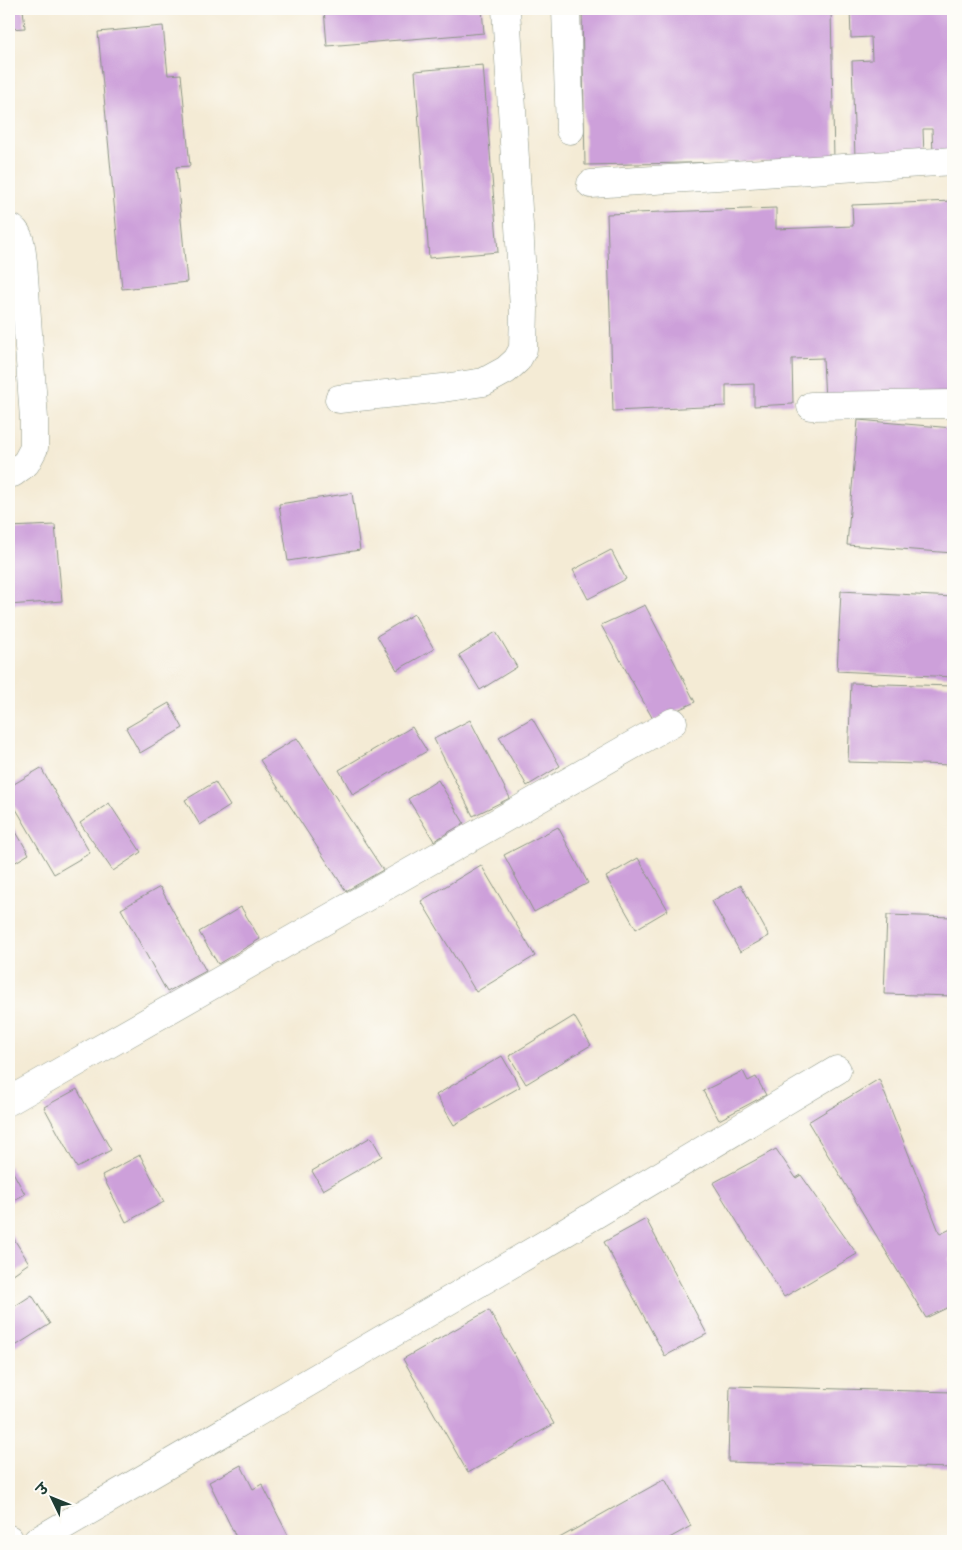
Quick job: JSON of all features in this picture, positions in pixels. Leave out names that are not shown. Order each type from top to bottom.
[{"type":"lane","points":[[339,399],[484,382],[506,370],[517,360],[523,349],[524,309],[506,9]]},
{"type":"lane","points":[[566,9],[570,130]]},
{"type":"lane","points":[[590,184],[953,161]]},
{"type":"lane","points":[[9,226],[20,239],[23,262],[34,419],[34,448],[26,463],[9,474]]},
{"type":"lane","points":[[811,406],[953,404]]},
{"type":"lane","points":[[9,1101],[673,722]]},
{"type":"lane","points":[[37,1541],[561,1235],[837,1070]]},
{"type":"building","points":[[9,9],[23,9],[25,28],[9,29]]},
{"type":"building","points":[[324,9],[482,9],[484,33],[327,46]]},
{"type":"building","points":[[582,9],[831,9],[834,160],[585,165]]},
{"type":"building","points":[[850,9],[953,9],[953,154],[933,155],[932,129],[923,129],[924,155],[855,158],[852,61],[872,60],[871,37],[851,38]]},
{"type":"building","points":[[163,26],[168,75],[181,74],[190,166],[176,167],[187,282],[122,289],[98,32]]},
{"type":"building","points":[[483,65],[498,252],[429,258],[415,71]]},
{"type":"building","points":[[953,201],[953,398],[825,403],[823,358],[792,359],[793,404],[754,406],[754,384],[726,385],[726,406],[613,411],[607,214],[776,208],[776,229],[853,226],[852,205]]},
{"type":"building","points":[[858,420],[953,428],[953,553],[847,545]]},
{"type":"building","points":[[352,493],[360,550],[288,561],[279,504]]},
{"type":"building","points":[[55,525],[62,601],[9,605],[9,527]]},
{"type":"building","points":[[611,550],[626,579],[588,599],[573,570]]},
{"type":"building","points":[[841,591],[953,597],[953,677],[837,671]]},
{"type":"building","points":[[645,605],[695,702],[654,721],[601,625]]},
{"type":"building","points":[[414,614],[434,649],[397,670],[377,636]]},
{"type":"building","points":[[496,632],[517,667],[480,690],[459,655]]},
{"type":"building","points":[[851,683],[953,686],[953,765],[848,762]]},
{"type":"building","points":[[169,703],[183,728],[140,753],[126,728]]},
{"type":"building","points":[[532,718],[560,766],[527,786],[499,737]]},
{"type":"building","points":[[470,720],[510,798],[473,816],[434,739]]},
{"type":"building","points":[[412,727],[427,751],[353,795],[339,770]]},
{"type":"building","points":[[297,738],[383,870],[346,891],[260,760]]},
{"type":"building","points":[[41,768],[90,853],[54,874],[9,797],[9,787]]},
{"type":"building","points":[[438,780],[464,823],[434,841],[408,799]]},
{"type":"building","points":[[215,782],[230,806],[200,825],[185,800]]},
{"type":"building","points":[[109,803],[141,852],[113,871],[80,823]]},
{"type":"building","points":[[9,820],[29,854],[9,866]]},
{"type":"building","points":[[558,827],[588,883],[534,912],[504,855]]},
{"type":"building","points":[[638,858],[668,910],[636,929],[606,877]]},
{"type":"building","points":[[481,865],[535,956],[476,992],[421,901]]},
{"type":"building","points":[[741,885],[769,936],[740,952],[712,901]]},
{"type":"building","points":[[160,887],[206,971],[167,992],[121,909]]},
{"type":"building","points":[[241,907],[260,939],[218,964],[199,932]]},
{"type":"building","points":[[887,915],[953,917],[953,996],[884,994]]},
{"type":"building","points":[[574,1016],[591,1045],[526,1084],[509,1056]]},
{"type":"building","points":[[502,1056],[520,1087],[454,1125],[436,1095]]},
{"type":"building","points":[[743,1071],[748,1081],[756,1077],[766,1095],[719,1120],[703,1091]]},
{"type":"building","points":[[879,1079],[940,1234],[953,1228],[953,1257],[949,1258],[953,1269],[953,1305],[926,1318],[808,1122]]},
{"type":"building","points":[[77,1089],[111,1150],[77,1168],[44,1107]]},
{"type":"building","points":[[371,1137],[382,1156],[323,1190],[312,1171]]},
{"type":"building","points":[[776,1149],[796,1178],[801,1175],[857,1254],[784,1297],[713,1183]]},
{"type":"building","points":[[140,1155],[164,1202],[126,1222],[102,1175]]},
{"type":"building","points":[[9,1165],[25,1194],[9,1203]]},
{"type":"building","points":[[646,1219],[707,1334],[665,1356],[604,1242]]},
{"type":"building","points":[[9,1231],[29,1263],[9,1277]]},
{"type":"building","points":[[32,1295],[50,1324],[9,1350],[9,1310]]},
{"type":"building","points":[[489,1310],[554,1424],[468,1473],[403,1359]]},
{"type":"building","points":[[730,1386],[953,1392],[953,1468],[728,1462]]},
{"type":"building","points":[[241,1465],[253,1489],[262,1484],[291,1541],[238,1541],[209,1482]]},
{"type":"building","points":[[665,1479],[691,1526],[664,1541],[554,1541]]}]
